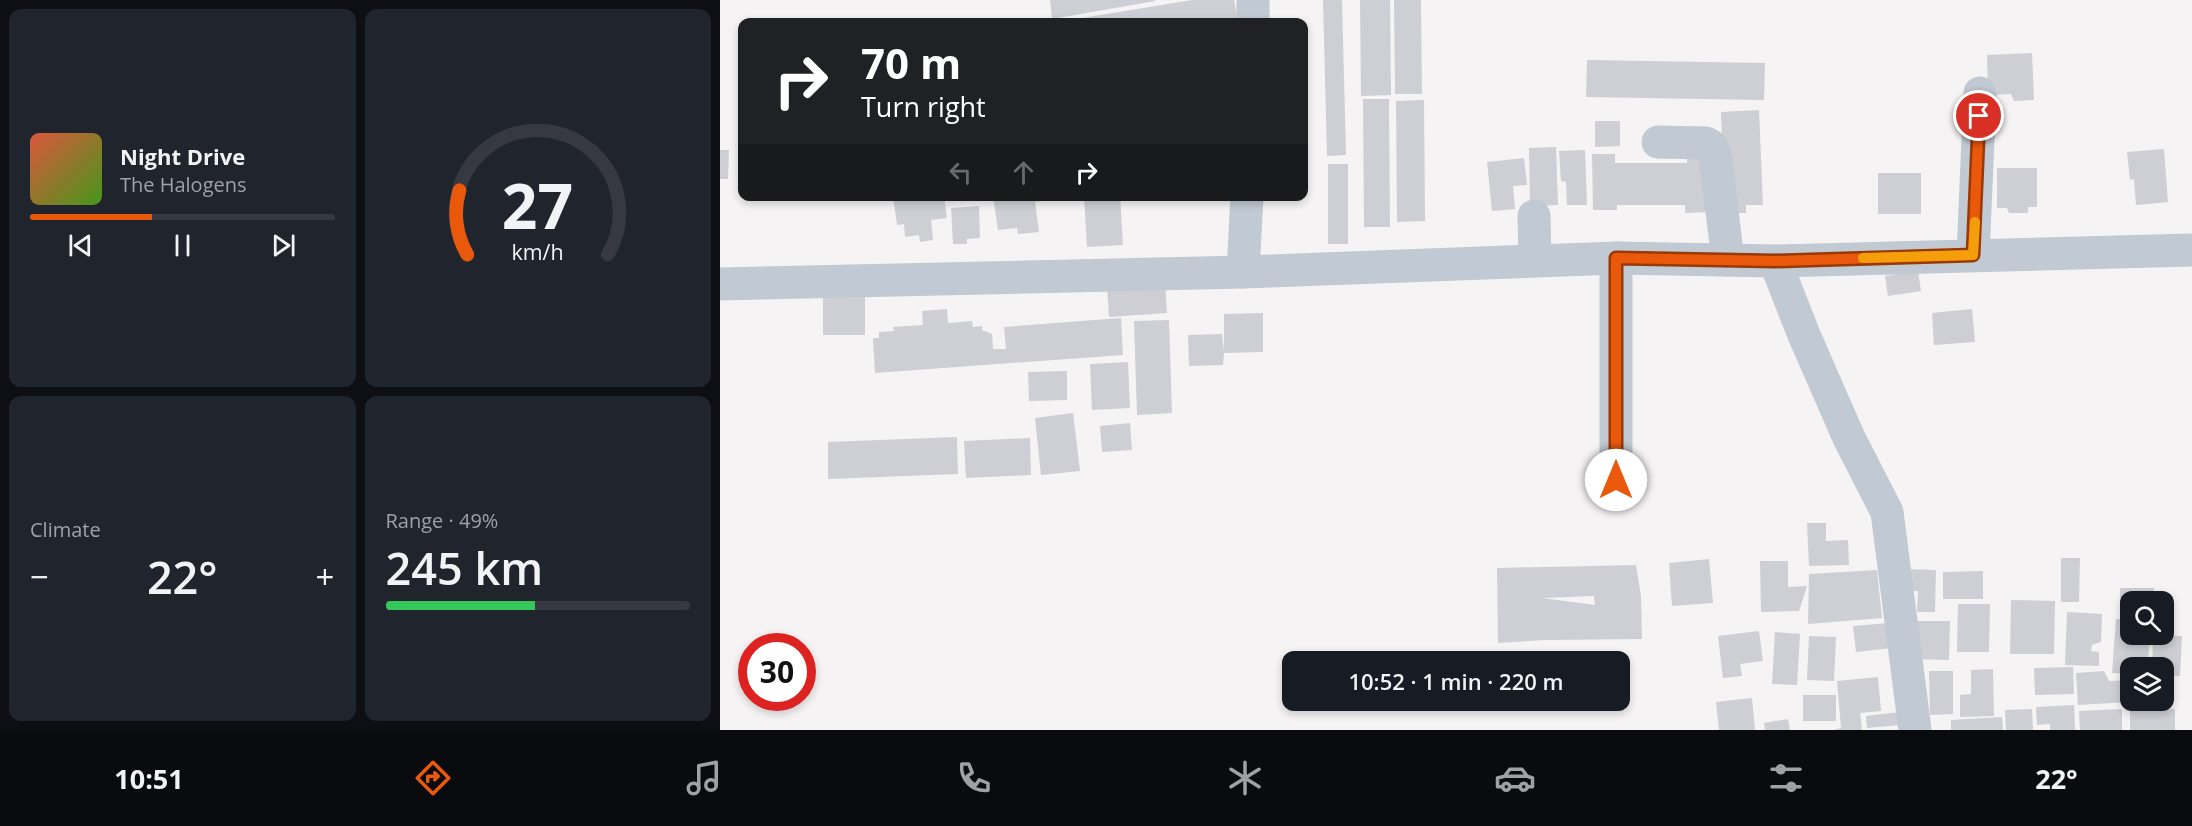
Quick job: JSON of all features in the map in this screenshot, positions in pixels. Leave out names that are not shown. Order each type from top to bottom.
[{"type":"street","points":[[1253,0],[1253,18]]},
{"type":"street","points":[[1973,255],[1980,93]]},
{"type":"street","points":[[1658,142],[1706,143],[1711,146],[1715,155],[1728,260]]},
{"type":"street","points":[[1243,272],[1247,201]]},
{"type":"street","points":[[1534,216],[1535,261]]},
{"type":"street","points":[[720,284],[1243,272],[1616,258],[1775,261],[2192,250]]},
{"type":"street","points":[[1616,258],[1616,480]]},
{"type":"street","points":[[1775,261],[1849,438],[1887,512],[1915,730]]},
{"type":"building","points":[[1050,0],[1155,0],[1058,18],[1052,18]]},
{"type":"building","points":[[1192,0],[1234,0],[1237,18],[1082,18]]},
{"type":"building","points":[[1323,0],[1342,0],[1346,155],[1327,156]]},
{"type":"building","points":[[1360,0],[1390,0],[1391,95],[1361,96]]},
{"type":"building","points":[[1394,0],[1421,0],[1422,94],[1395,94]]},
{"type":"building","points":[[2032,53],[2034,100],[2014,101],[2011,94],[1988,95],[1987,55]]},
{"type":"building","points":[[1587,60],[1765,63],[1764,100],[1586,97]]},
{"type":"building","points":[[1363,99],[1389,99],[1390,227],[1364,227]]},
{"type":"building","points":[[1424,100],[1425,221],[1397,222],[1396,101]]},
{"type":"building","points":[[1759,110],[1763,205],[1746,205],[1746,213],[1734,213],[1724,204],[1721,112]]},
{"type":"building","points":[[1595,121],[1620,121],[1620,146],[1595,147]]},
{"type":"building","points":[[1556,147],[1558,205],[1530,206],[1529,148]]},
{"type":"building","points":[[2164,149],[2168,202],[2136,205],[2134,179],[2130,180],[2127,152]]},
{"type":"building","points":[[720,150],[729,150],[728,179],[720,179]]},
{"type":"building","points":[[1585,150],[1587,205],[1567,205],[1566,182],[1561,181],[1559,151]]},
{"type":"building","points":[[1592,154],[1615,154],[1615,163],[1687,163],[1687,159],[1710,158],[1710,212],[1685,213],[1685,205],[1617,205],[1617,210],[1593,210]]},
{"type":"building","points":[[1524,158],[1527,185],[1513,186],[1515,209],[1492,211],[1487,162]]},
{"type":"building","points":[[1328,164],[1348,164],[1348,244],[1328,244]]},
{"type":"building","points":[[1997,168],[2037,168],[2037,207],[2028,207],[2028,213],[2009,213],[2007,208],[1997,208]]},
{"type":"building","points":[[1878,173],[1921,173],[1921,214],[1878,214]]},
{"type":"building","points":[[894,201],[945,201],[947,218],[931,220],[933,240],[920,242],[919,235],[905,237],[904,224],[897,225]]},
{"type":"building","points":[[994,201],[1040,201],[1035,202],[1039,232],[1018,234],[1017,228],[998,230]]},
{"type":"building","points":[[1084,201],[1120,201],[1123,245],[1087,247]]},
{"type":"building","points":[[979,206],[980,238],[967,239],[967,244],[953,244],[951,208]]},
{"type":"building","points":[[1918,271],[1921,291],[1888,296],[1885,276]]},
{"type":"building","points":[[1165,283],[1167,313],[1109,317],[1107,286]]},
{"type":"building","points":[[823,290],[865,290],[865,335],[823,335]]},
{"type":"building","points":[[947,309],[948,323],[972,321],[973,327],[982,326],[982,330],[992,334],[993,349],[1006,349],[1004,327],[1121,318],[1123,355],[875,373],[873,338],[879,338],[879,332],[894,331],[893,327],[923,325],[922,311]]},
{"type":"building","points":[[1972,309],[1975,342],[1934,345],[1932,313]]},
{"type":"building","points":[[1263,313],[1263,352],[1224,353],[1223,365],[1189,366],[1188,335],[1222,334],[1224,351],[1224,314]]},
{"type":"building","points":[[1169,320],[1172,413],[1137,415],[1134,321]]},
{"type":"building","points":[[1128,362],[1130,408],[1092,410],[1090,364]]},
{"type":"building","points":[[1067,371],[1067,400],[1029,401],[1028,372]]},
{"type":"building","points":[[1073,413],[1080,471],[1041,475],[1035,418]]},
{"type":"building","points":[[1130,423],[1132,450],[1102,452],[1100,426]]},
{"type":"building","points":[[957,437],[958,474],[828,479],[828,442]]},
{"type":"building","points":[[1030,438],[1031,475],[966,478],[964,441]]},
{"type":"building","points":[[1807,523],[1826,523],[1826,541],[1848,540],[1849,565],[1809,566]]},
{"type":"building","points":[[2061,558],[2080,558],[2079,602],[2061,602]]},
{"type":"building","points":[[1709,559],[1713,603],[1672,606],[1669,563]]},
{"type":"building","points":[[1760,561],[1788,561],[1788,587],[1807,586],[1799,611],[1761,612]]},
{"type":"building","points":[[1636,565],[1641,596],[1642,639],[1498,643],[1497,568]],"holes":[[[1594,596],[1595,605],[1542,598]]]},
{"type":"building","points":[[1905,569],[1936,570],[1935,612],[1917,612],[1918,591],[1904,591]]},
{"type":"building","points":[[1877,570],[1882,618],[1808,624],[1809,574]]},
{"type":"building","points":[[1983,571],[1983,599],[1943,599],[1943,572]]},
{"type":"building","points":[[2120,588],[2154,588],[2154,591],[2120,591]]},
{"type":"building","points":[[2011,600],[2055,601],[2054,654],[2010,654]]},
{"type":"building","points":[[1958,604],[1990,604],[1989,652],[1957,652]]},
{"type":"building","points":[[2067,612],[2102,614],[2101,642],[2092,645],[2091,651],[2099,652],[2099,666],[2065,665]]},
{"type":"building","points":[[2116,619],[2120,619],[2120,645],[2149,645],[2148,657],[2120,657],[2120,673],[2112,673]]},
{"type":"building","points":[[1917,621],[1950,621],[1949,660],[1916,659]]},
{"type":"building","points":[[1889,623],[1892,648],[1856,652],[1853,626]]},
{"type":"building","points":[[1759,631],[1763,661],[1740,664],[1742,676],[1723,678],[1718,636]]},
{"type":"building","points":[[1775,632],[1800,634],[1797,685],[1772,684]]},
{"type":"building","points":[[1809,636],[1836,637],[1834,681],[1807,680]]},
{"type":"building","points":[[2174,636],[2182,636],[2180,676],[2174,676],[2174,657],[2152,657],[2153,645],[2174,645]]},
{"type":"building","points":[[2073,667],[2074,694],[2035,695],[2034,668]]},
{"type":"building","points":[[1993,669],[1994,716],[1960,717],[1960,695],[1971,694],[1971,670]]},
{"type":"building","points":[[1929,671],[1953,671],[1953,714],[1930,715]]},
{"type":"building","points":[[2104,671],[2109,681],[2120,680],[2120,703],[2078,705],[2076,673]]},
{"type":"building","points":[[1878,677],[1881,711],[1860,713],[1862,730],[1834,730],[1841,728],[1837,681]]},
{"type":"building","points":[[1803,695],[1836,695],[1836,721],[1803,721]]},
{"type":"building","points":[[1752,698],[1755,730],[1719,730],[1716,702]]},
{"type":"building","points":[[2074,705],[2075,730],[2050,730],[2050,724],[2037,725],[2036,707]]},
{"type":"building","points":[[2032,709],[2033,730],[2006,730],[2005,710]]},
{"type":"building","points":[[2120,709],[2122,711],[2122,730],[2080,730],[2079,711]]},
{"type":"building","points":[[2175,709],[2175,730],[2130,730],[2130,711],[2174,711]]},
{"type":"building","points":[[1900,712],[1901,725],[1867,728],[1866,716]]},
{"type":"building","points":[[2002,717],[2003,730],[1951,730],[1951,720]]},
{"type":"building","points":[[1788,719],[1790,730],[1765,730],[1764,723]]},
{"type":"slow traffic","points":[[1863,258],[1973,255],[1975,222]]},
{"type":"route","points":[[1616,480],[1616,258],[1775,261],[1973,255],[1979,116]]}]
